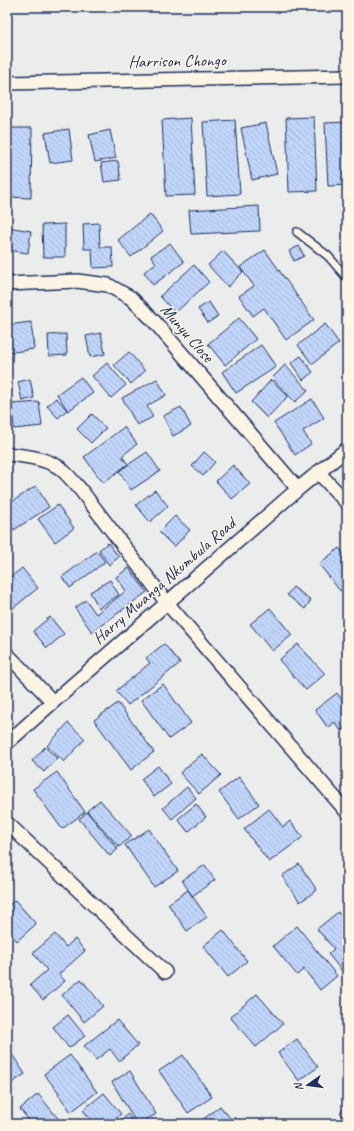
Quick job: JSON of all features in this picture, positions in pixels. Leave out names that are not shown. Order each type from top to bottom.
[{"type":"street","name":"Harrison Chongo","points":[[7,83],[347,76]]},
{"type":"street","name":"Munyu Close","points":[[7,284],[77,281],[108,285],[131,298],[153,320],[298,489]]},
{"type":"street","name":"Harry Mwanga Nkumbula Road","points":[[7,743],[167,602],[318,472],[347,449]]},
{"type":"street","points":[[7,454],[48,462],[59,468],[70,477],[167,602],[347,812]]},
{"type":"street","points":[[318,472],[347,502]]},
{"type":"street","points":[[7,654],[53,702]]},
{"type":"street","points":[[7,823],[165,972]]},
{"type":"lane","points":[[297,232],[328,256],[347,278]]},
{"type":"building","points":[[314,117],[317,191],[289,192],[286,118]]},
{"type":"building","points":[[191,118],[195,195],[166,196],[162,120]]},
{"type":"building","points":[[235,120],[240,194],[207,196],[203,122]]},
{"type":"building","points":[[347,122],[347,185],[328,186],[325,123]]},
{"type":"building","points":[[266,123],[277,174],[252,180],[241,128]]},
{"type":"building","points":[[8,128],[32,128],[31,198],[7,197]]},
{"type":"building","points":[[69,129],[73,160],[50,163],[45,133]]},
{"type":"building","points":[[110,130],[116,158],[95,162],[89,135]]},
{"type":"building","points":[[118,161],[121,180],[104,182],[101,163]]},
{"type":"building","points":[[259,206],[260,231],[191,234],[189,210]]},
{"type":"building","points":[[150,214],[163,231],[131,257],[118,240]]},
{"type":"building","points":[[99,223],[100,247],[112,247],[113,267],[93,268],[92,249],[84,249],[83,224]]},
{"type":"building","points":[[65,224],[65,257],[43,257],[42,225]]},
{"type":"building","points":[[8,227],[31,231],[28,253],[7,250]]},
{"type":"building","points":[[170,243],[184,262],[153,285],[144,272],[156,263],[151,256]]},
{"type":"building","points":[[299,246],[304,256],[294,261],[289,251]]},
{"type":"building","points":[[265,250],[314,320],[286,340],[264,308],[253,316],[239,296],[254,286],[240,267]]},
{"type":"building","points":[[223,251],[243,272],[228,287],[208,265]]},
{"type":"building","points":[[194,265],[209,282],[175,313],[160,296]]},
{"type":"building","points":[[209,302],[218,316],[208,323],[198,309]]},
{"type":"building","points":[[239,318],[256,339],[225,365],[208,344]]},
{"type":"building","points":[[31,322],[34,349],[7,353],[7,325]]},
{"type":"building","points":[[325,324],[339,343],[312,364],[298,345]]},
{"type":"building","points":[[101,333],[105,354],[90,357],[86,336]]},
{"type":"building","points":[[66,334],[67,355],[49,356],[48,335]]},
{"type":"building","points":[[261,345],[276,367],[236,393],[222,372]]},
{"type":"building","points":[[129,352],[145,371],[131,384],[114,365]]},
{"type":"building","points":[[301,356],[313,372],[303,380],[291,363]]},
{"type":"building","points":[[107,363],[126,385],[111,398],[92,376]]},
{"type":"building","points":[[285,365],[308,390],[295,402],[272,378]]},
{"type":"building","points":[[81,377],[93,393],[68,411],[57,394]]},
{"type":"building","points":[[30,379],[34,398],[22,401],[18,382]]},
{"type":"building","points":[[157,379],[166,395],[147,406],[153,417],[137,425],[122,398]]},
{"type":"building","points":[[271,380],[288,396],[267,418],[251,402]]},
{"type":"building","points":[[56,398],[67,410],[58,418],[47,406]]},
{"type":"building","points":[[312,399],[324,418],[303,431],[311,444],[295,455],[274,423]]},
{"type":"building","points":[[39,402],[42,426],[14,429],[12,404]]},
{"type":"building","points":[[181,407],[191,426],[173,436],[163,416]]},
{"type":"building","points":[[92,414],[106,428],[91,443],[77,429]]},
{"type":"building","points":[[124,427],[137,444],[122,456],[128,464],[103,483],[84,457]]},
{"type":"building","points":[[147,452],[160,471],[131,490],[119,471]]},
{"type":"building","points":[[204,452],[215,462],[203,476],[192,466]]},
{"type":"building","points":[[233,465],[250,484],[232,499],[216,481]]},
{"type":"building","points":[[36,486],[49,507],[14,530],[7,518],[7,505]]},
{"type":"building","points":[[155,490],[168,506],[150,522],[136,505]]},
{"type":"building","points":[[58,505],[74,528],[55,542],[38,519]]},
{"type":"building","points":[[175,516],[190,530],[174,547],[159,532]]},
{"type":"building","points":[[108,543],[119,557],[109,565],[99,550]]},
{"type":"building","points":[[339,548],[347,558],[347,585],[340,591],[319,564]]},
{"type":"building","points":[[97,551],[105,562],[70,588],[62,577]]},
{"type":"building","points":[[22,568],[38,588],[7,613],[7,580]]},
{"type":"building","points":[[129,568],[147,592],[92,632],[75,608],[86,600],[96,614],[126,591],[116,577]]},
{"type":"building","points":[[110,580],[119,595],[99,608],[90,592]]},
{"type":"building","points":[[293,587],[311,600],[305,609],[287,595]]},
{"type":"building","points":[[270,608],[292,635],[272,651],[250,624]]},
{"type":"building","points":[[50,617],[64,634],[47,648],[33,631]]},
{"type":"building","points":[[164,644],[180,663],[128,705],[116,691],[150,663],[146,658]]},
{"type":"building","points":[[298,644],[325,674],[306,690],[279,660]]},
{"type":"building","points":[[163,684],[191,723],[169,739],[141,700]]},
{"type":"building","points":[[337,693],[347,707],[347,726],[341,731],[335,722],[328,728],[315,710]]},
{"type":"building","points":[[118,703],[154,752],[131,770],[94,720]]},
{"type":"building","points":[[68,723],[85,739],[64,762],[47,746]]},
{"type":"building","points":[[45,747],[57,758],[44,772],[32,761]]},
{"type":"building","points":[[202,754],[221,775],[199,794],[180,773]]},
{"type":"building","points":[[158,766],[171,784],[154,797],[141,779]]},
{"type":"building","points":[[57,772],[85,812],[62,829],[33,789]]},
{"type":"building","points":[[239,777],[259,804],[239,819],[219,792]]},
{"type":"building","points":[[187,787],[196,798],[172,819],[163,808]]},
{"type":"building","points":[[100,800],[132,836],[119,847],[87,811]]},
{"type":"building","points":[[196,804],[206,817],[188,832],[178,819]]},
{"type":"building","points":[[269,809],[283,827],[290,821],[303,837],[269,862],[244,829]]},
{"type":"building","points":[[87,812],[118,849],[110,856],[79,819]]},
{"type":"building","points":[[149,829],[178,871],[154,887],[125,845]]},
{"type":"building","points":[[299,864],[317,890],[300,902],[282,876]]},
{"type":"building","points":[[205,865],[215,880],[192,896],[182,880]]},
{"type":"building","points":[[188,890],[207,917],[187,931],[168,904]]},
{"type":"building","points":[[15,900],[36,924],[17,941],[7,929],[7,907]]},
{"type":"building","points":[[338,912],[347,923],[347,967],[342,971],[328,954],[334,949],[317,929]]},
{"type":"building","points":[[297,926],[337,976],[320,990],[304,969],[297,975],[273,946]]},
{"type":"building","points":[[223,930],[247,961],[228,977],[203,946]]},
{"type":"building","points":[[55,934],[66,947],[75,939],[85,951],[59,974],[65,981],[43,1000],[30,985],[47,970],[33,953]]},
{"type":"building","points":[[7,948],[11,957],[7,959]]},
{"type":"building","points":[[81,979],[103,1006],[84,1022],[62,995]]},
{"type":"building","points":[[257,994],[283,1024],[256,1047],[230,1017]]},
{"type":"building","points":[[68,1015],[85,1036],[69,1048],[53,1027]]},
{"type":"building","points":[[117,1020],[138,1045],[119,1061],[110,1049],[96,1060],[84,1046]]},
{"type":"building","points":[[297,1039],[318,1067],[299,1081],[278,1053]]},
{"type":"building","points":[[7,1047],[25,1074],[7,1086]]},
{"type":"building","points":[[70,1055],[97,1092],[71,1112],[58,1094],[59,1093],[44,1074]]},
{"type":"building","points":[[183,1055],[212,1097],[188,1113],[159,1071]]},
{"type":"building","points":[[130,1071],[156,1114],[139,1124],[137,1124],[112,1082]]},
{"type":"building","points":[[104,1093],[121,1114],[109,1124],[94,1124],[83,1110]]},
{"type":"building","points":[[38,1094],[61,1122],[58,1124],[32,1124],[20,1109]]},
{"type":"building","points":[[220,1106],[231,1119],[234,1117],[240,1124],[204,1124],[201,1121]]},
{"type":"building","points":[[347,1106],[347,1121],[340,1112]]},
{"type":"building","points":[[128,1114],[135,1124],[115,1124]]}]
